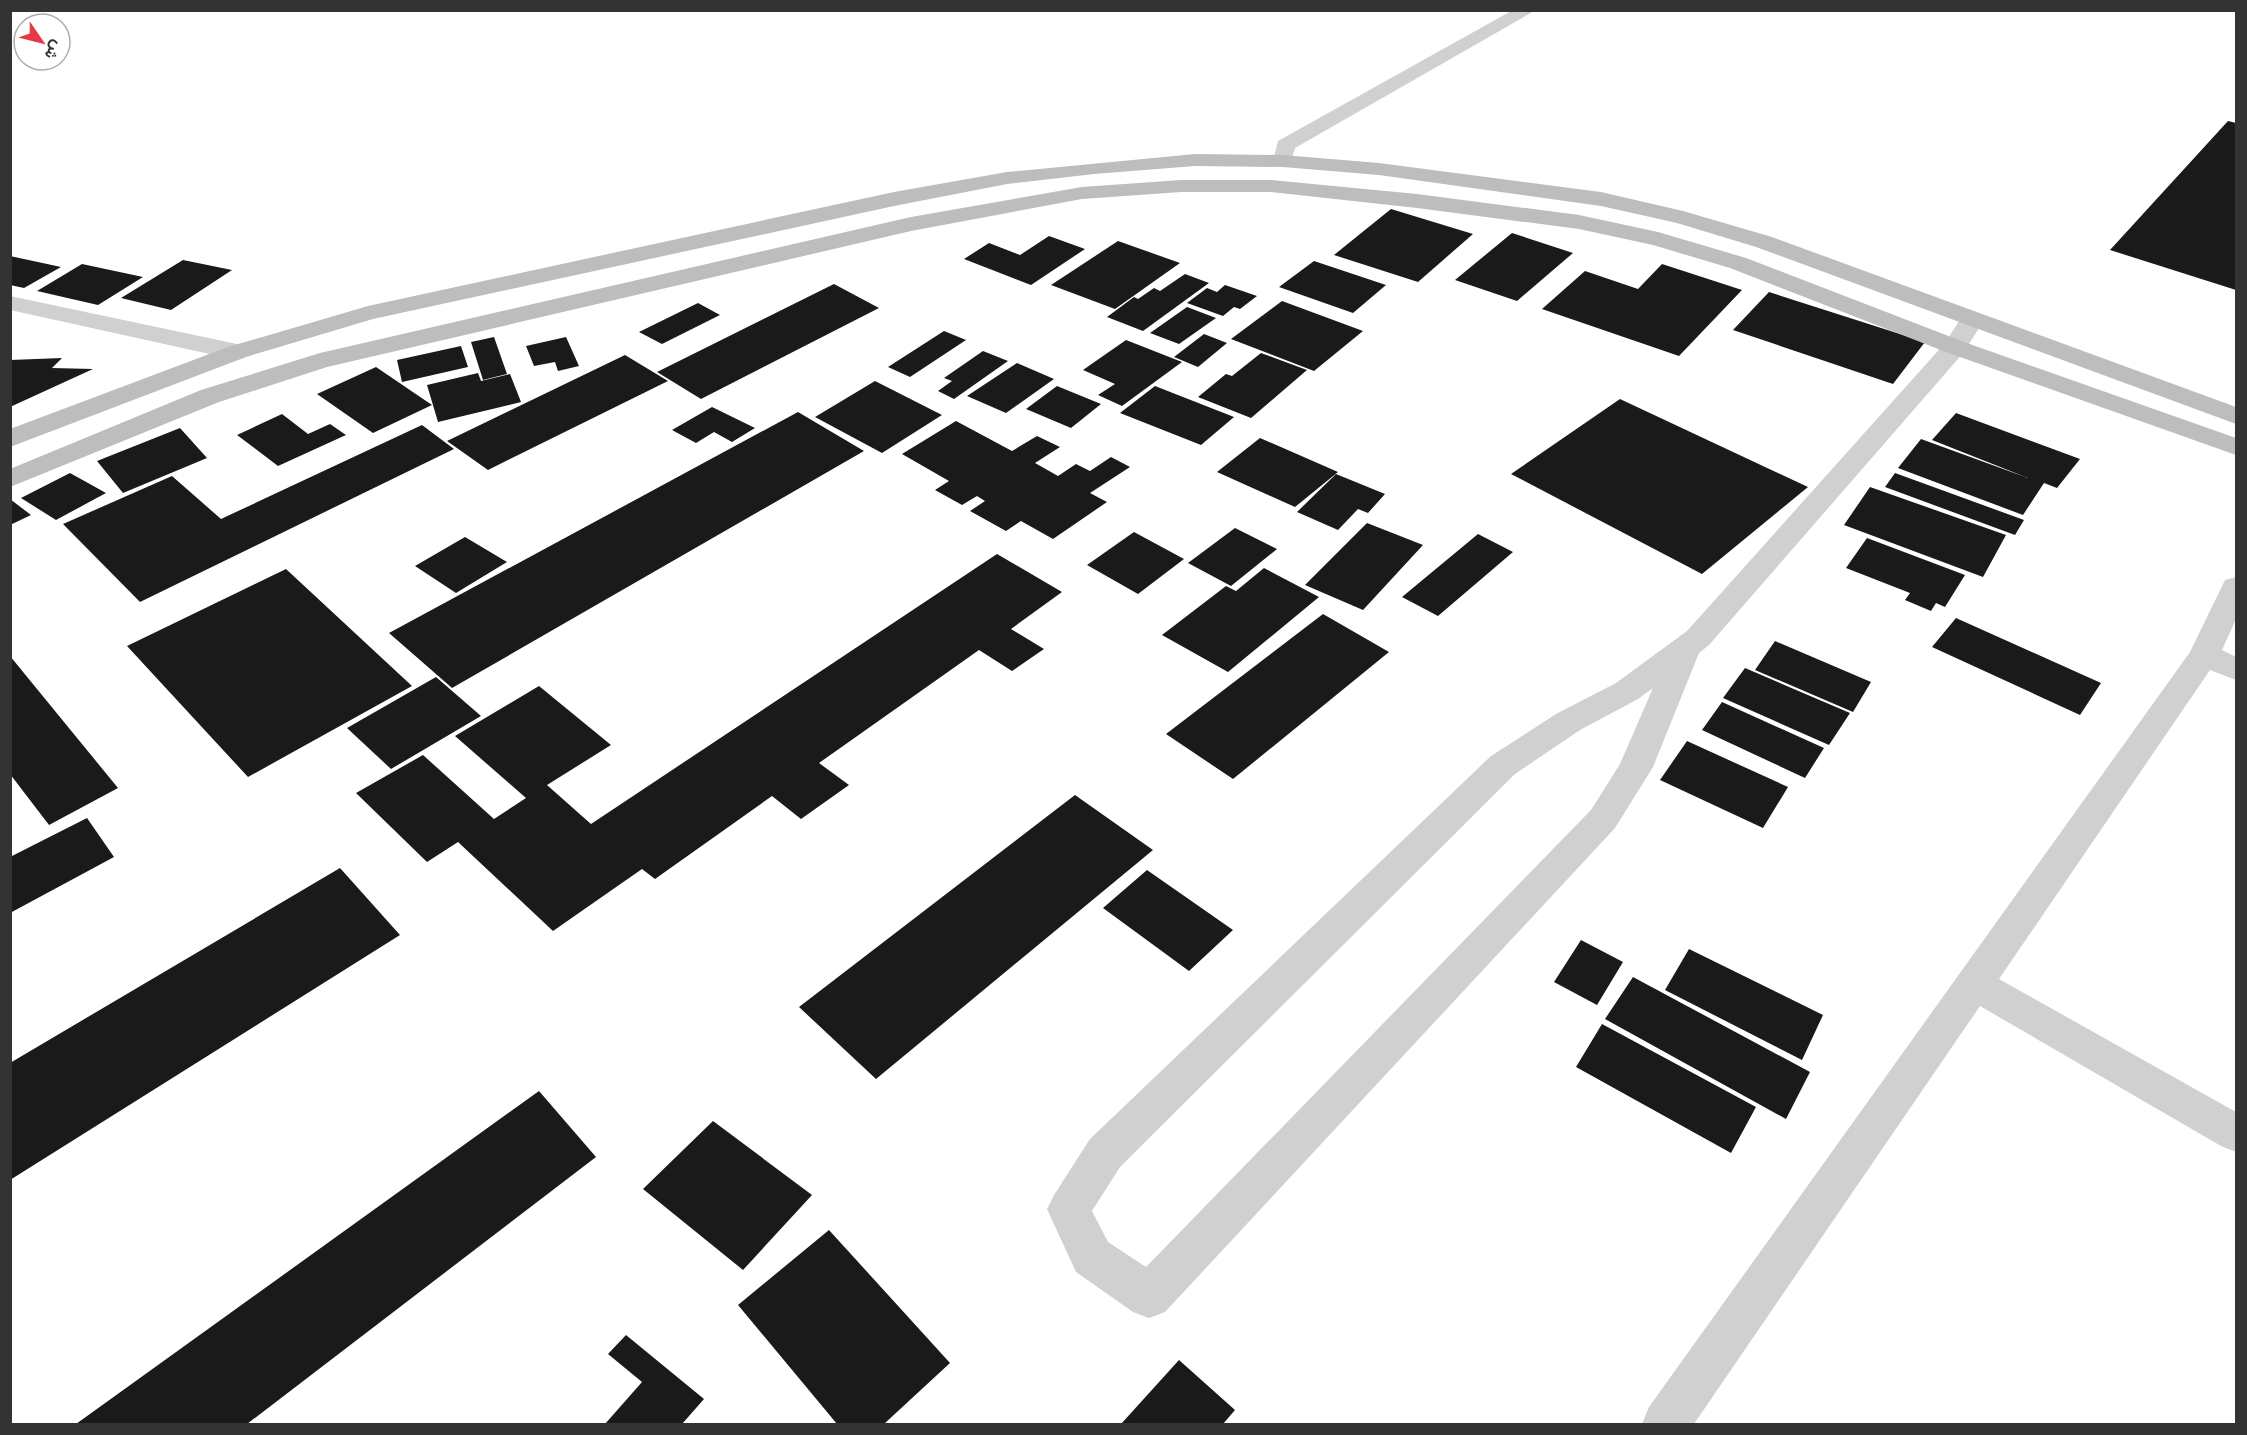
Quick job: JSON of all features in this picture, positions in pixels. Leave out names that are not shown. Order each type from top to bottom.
[{"type":"main road","points":[[17,434],[237,352],[368,313],[905,197],[1007,178],[1195,160],[1283,161],[1475,180],[1601,199],[1683,218],[1764,242],[1963,333],[2236,447]]},
{"type":"main road","points":[[10,479],[210,396],[320,361],[911,224],[1082,194],[1181,186],[1271,186],[1579,222],[1658,239],[2236,416]]},
{"type":"street","points":[[1283,161],[1285,145],[1527,10]]},
{"type":"street","points":[[10,303],[237,352]]},
{"type":"street","points":[[1686,647],[1636,767],[1603,819],[1149,1296],[1092,1257],[1069,1209],[1105,1153],[1503,765],[1568,722],[1627,691],[1698,638],[1963,333]]},
{"type":"street","points":[[1666,1425],[1975,984],[2220,662],[2236,587]]},
{"type":"street","points":[[1975,984],[2236,1133]]},
{"type":"building","points":[[2228,121],[2236,123],[2236,290],[2110,250]]},
{"type":"building","points":[[1391,209],[1473,234],[1418,282],[1334,255]]},
{"type":"building","points":[[1512,233],[1573,253],[1517,301],[1455,280]]},
{"type":"building","points":[[1049,236],[1085,249],[1031,285],[964,259],[989,243],[1020,255]]},
{"type":"building","points":[[1118,241],[1180,263],[1115,309],[1051,285]]},
{"type":"building","points":[[10,256],[61,267],[24,288],[10,285]]},
{"type":"building","points":[[183,260],[232,270],[171,310],[121,298]]},
{"type":"building","points":[[1314,261],[1386,285],[1353,313],[1279,287]]},
{"type":"building","points":[[82,264],[143,277],[98,305],[37,291]]},
{"type":"building","points":[[1662,264],[1742,290],[1679,356],[1542,309],[1585,271],[1638,289]]},
{"type":"building","points":[[1185,274],[1209,283],[1143,331],[1107,317],[1134,297],[1138,299],[1154,288],[1160,291]]},
{"type":"building","points":[[834,284],[879,308],[701,399],[657,372]]},
{"type":"building","points":[[1225,285],[1257,296],[1240,309],[1234,307],[1223,316],[1187,303],[1207,288],[1217,292]]},
{"type":"building","points":[[1769,292],[1925,342],[1893,384],[1733,330]]},
{"type":"building","points":[[1282,301],[1363,331],[1314,371],[1231,339]]},
{"type":"building","points":[[698,303],[720,315],[662,344],[639,332]]},
{"type":"building","points":[[1187,307],[1216,318],[1179,344],[1150,333]]},
{"type":"building","points":[[944,331],[966,340],[910,377],[888,367]]},
{"type":"building","points":[[1204,334],[1227,343],[1198,367],[1174,357]]},
{"type":"building","points":[[494,337],[507,374],[483,380],[471,342]]},
{"type":"building","points":[[566,337],[579,366],[558,371],[555,362],[534,366],[526,346]]},
{"type":"building","points":[[1126,340],[1182,362],[1122,406],[1098,395],[1115,384],[1083,370]]},
{"type":"building","points":[[461,346],[468,367],[402,382],[397,360]]},
{"type":"building","points":[[983,351],[1008,361],[954,399],[938,391],[952,381],[944,378]]},
{"type":"building","points":[[1261,353],[1307,370],[1251,418],[1198,397],[1226,374],[1232,376]]},
{"type":"building","points":[[625,355],[668,381],[488,470],[447,441]]},
{"type":"building","points":[[62,358],[52,368],[93,369],[10,407],[10,360]]},
{"type":"building","points":[[1017,363],[1054,379],[1006,413],[967,396]]},
{"type":"building","points":[[376,367],[432,405],[373,433],[317,394]]},
{"type":"building","points":[[478,373],[481,381],[510,374],[521,402],[438,422],[427,385]]},
{"type":"building","points":[[875,381],[942,415],[882,453],[815,417]]},
{"type":"building","points":[[1057,386],[1101,404],[1071,428],[1026,409]]},
{"type":"building","points":[[1155,386],[1234,417],[1201,445],[1120,413]]},
{"type":"building","points":[[1620,399],[1808,487],[1702,574],[1511,474]]},
{"type":"building","points":[[712,407],[755,428],[732,442],[714,432],[696,443],[672,430]]},
{"type":"building","points":[[798,412],[864,451],[452,688],[389,633]]},
{"type":"building","points":[[1956,413],[2080,459],[2057,488],[2044,483],[2023,515],[1898,468],[1921,439],[2028,478],[1932,440]]},
{"type":"building","points":[[282,414],[308,434],[330,424],[346,435],[278,466],[237,435]]},
{"type":"building","points":[[956,421],[1012,451],[1037,436],[1060,447],[1035,463],[1058,476],[1076,464],[1090,471],[1111,457],[1130,467],[1090,493],[1107,502],[1053,539],[1021,521],[1006,531],[970,511],[985,501],[977,496],[962,505],[935,490],[949,481],[902,454]]},
{"type":"building","points":[[422,425],[454,449],[140,602],[63,524],[172,476],[221,519]]},
{"type":"building","points":[[180,428],[207,458],[123,493],[97,461]]},
{"type":"building","points":[[1260,438],[1338,472],[1295,507],[1217,472]]},
{"type":"building","points":[[70,473],[106,493],[56,520],[21,498]]},
{"type":"building","points":[[1895,473],[2024,520],[2015,535],[1885,487]]},
{"type":"building","points":[[1336,474],[1385,494],[1368,513],[1358,509],[1338,530],[1297,512]]},
{"type":"building","points":[[1870,487],[2006,535],[1983,577],[1844,525]]},
{"type":"building","points":[[10,499],[31,515],[10,525]]},
{"type":"building","points":[[1367,523],[1423,545],[1363,610],[1305,585]]},
{"type":"building","points":[[1235,528],[1277,549],[1231,586],[1188,563]]},
{"type":"building","points":[[1134,532],[1184,559],[1138,594],[1087,565]]},
{"type":"building","points":[[1478,534],[1513,552],[1438,616],[1402,597]]},
{"type":"building","points":[[465,537],[507,562],[456,593],[415,566]]},
{"type":"building","points":[[1867,538],[1965,575],[1945,607],[1936,603],[1931,611],[1905,600],[1910,593],[1846,568]]},
{"type":"building","points":[[997,554],[1062,592],[1011,629],[1044,649],[1012,671],[979,650],[819,763],[849,785],[801,819],[772,796],[655,879],[642,869],[553,931],[458,842],[427,862],[356,793],[423,755],[494,819],[526,798],[455,736],[539,686],[611,745],[547,785],[591,824]]},
{"type":"building","points":[[1264,568],[1319,597],[1228,672],[1162,635],[1226,586],[1236,591]]},
{"type":"building","points":[[286,569],[412,686],[248,777],[127,646]]},
{"type":"building","points":[[1323,614],[1389,652],[1233,779],[1166,734]]},
{"type":"building","points":[[1956,618],[2101,683],[2080,715],[1932,647]]},
{"type":"building","points":[[1775,641],[1871,682],[1853,712],[1755,670]]},
{"type":"building","points":[[10,656],[118,788],[49,825],[10,774]]},
{"type":"building","points":[[1745,668],[1850,713],[1829,745],[1723,698]]},
{"type":"building","points":[[436,677],[481,716],[391,769],[347,728]]},
{"type":"building","points":[[1722,702],[1824,748],[1805,778],[1702,730]]},
{"type":"building","points":[[1687,741],[1788,787],[1763,828],[1660,780]]},
{"type":"building","points":[[1075,795],[1153,850],[876,1079],[799,1007]]},
{"type":"building","points":[[87,818],[114,857],[10,913],[10,857]]},
{"type":"building","points":[[340,868],[400,935],[10,1180],[10,1063]]},
{"type":"building","points":[[1147,870],[1233,930],[1189,971],[1103,908]]},
{"type":"building","points":[[1581,940],[1623,962],[1597,1005],[1554,982]]},
{"type":"building","points":[[1689,949],[1823,1015],[1802,1060],[1665,990]]},
{"type":"building","points":[[1633,977],[1810,1072],[1786,1119],[1605,1019]]},
{"type":"building","points":[[1602,1024],[1756,1107],[1731,1153],[1576,1067]]},
{"type":"building","points":[[539,1091],[596,1157],[247,1424],[76,1424]]},
{"type":"building","points":[[713,1121],[812,1195],[743,1270],[643,1189]]},
{"type":"building","points":[[829,1230],[950,1363],[884,1424],[837,1424],[738,1305]]},
{"type":"building","points":[[626,1335],[704,1399],[682,1424],[605,1424],[642,1382],[608,1354]]},
{"type":"building","points":[[1179,1360],[1235,1410],[1223,1424],[1121,1424]]}]
